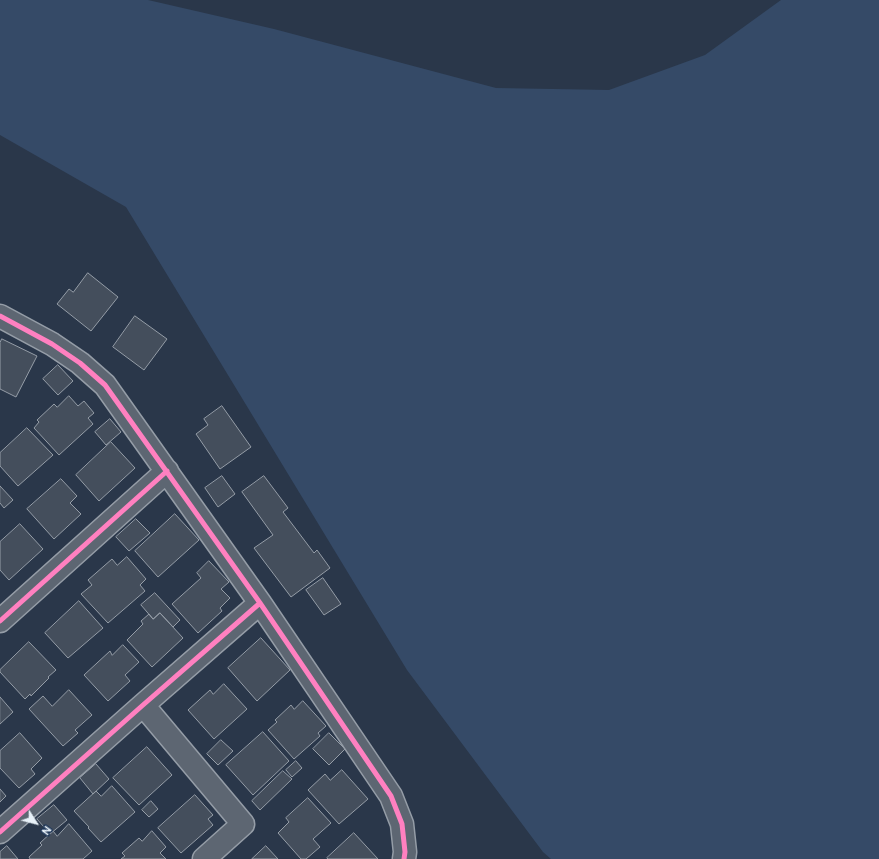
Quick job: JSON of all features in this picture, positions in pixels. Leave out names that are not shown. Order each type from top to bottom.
[{"type":"street","points":[[0,316],[52,344],[80,363],[105,385],[260,603],[391,796],[402,824],[404,859]]},
{"type":"street","points":[[0,621],[167,471]]},
{"type":"street","points":[[0,832],[260,603]]},
{"type":"street","points":[[143,705],[244,824],[204,859]]},
{"type":"shaded area","points":[[0,0],[148,0],[274,29],[496,88],[609,90],[705,55],[781,0],[879,0],[879,859],[551,859],[543,852],[407,670],[126,207],[0,135]]},
{"type":"building","points":[[88,273],[118,297],[91,331],[57,304],[69,289],[73,292]]},
{"type":"building","points":[[135,316],[167,339],[144,370],[113,347]]},
{"type":"building","points":[[2,339],[37,356],[16,397],[0,389],[0,343]]},
{"type":"building","points":[[58,365],[73,381],[58,395],[43,379]]},
{"type":"building","points":[[69,396],[78,406],[84,401],[94,413],[88,418],[93,424],[59,455],[34,428],[39,422],[37,420],[54,404],[57,407]]},
{"type":"building","points":[[222,406],[251,447],[220,469],[196,434],[208,425],[204,419]]},
{"type":"building","points":[[110,419],[121,432],[106,445],[95,432]]},
{"type":"building","points":[[27,428],[53,455],[18,486],[0,466],[0,453]]},
{"type":"building","points":[[111,442],[135,468],[99,501],[76,475]]},
{"type":"building","points":[[222,476],[235,494],[218,507],[205,488]]},
{"type":"building","points":[[264,476],[288,508],[283,512],[314,553],[317,550],[330,568],[291,597],[254,548],[273,535],[242,492]]},
{"type":"building","points":[[61,479],[77,496],[70,503],[81,514],[54,539],[27,509]]},
{"type":"building","points":[[0,486],[13,500],[4,508],[0,503]]},
{"type":"building","points":[[175,514],[199,540],[158,577],[135,551]]},
{"type":"building","points":[[136,519],[150,533],[129,551],[116,537]]},
{"type":"building","points":[[20,524],[43,549],[9,580],[0,570],[0,542]]},
{"type":"building","points":[[127,557],[146,579],[140,585],[145,591],[108,623],[81,594],[92,585],[88,580],[112,559],[117,565]]},
{"type":"building","points":[[209,561],[229,582],[221,589],[230,598],[220,608],[222,611],[198,633],[172,604],[201,578],[197,573]]},
{"type":"building","points":[[323,578],[341,604],[324,615],[306,590]]},
{"type":"building","points":[[155,593],[180,620],[173,627],[160,613],[153,619],[141,605]]},
{"type":"building","points":[[79,601],[103,628],[68,658],[45,633]]},
{"type":"building","points":[[160,613],[183,638],[152,667],[127,640],[143,624],[141,621],[149,614],[153,619]]},
{"type":"building","points":[[261,638],[290,670],[257,701],[228,668]]},
{"type":"building","points":[[29,642],[56,670],[31,696],[30,694],[25,699],[0,672],[0,670]]},
{"type":"building","points":[[123,645],[139,662],[125,675],[130,681],[108,701],[84,675],[110,651],[112,655]]},
{"type":"building","points":[[224,684],[247,709],[214,739],[188,710],[210,690],[213,694]]},
{"type":"building","points":[[69,690],[92,715],[75,730],[78,733],[63,746],[29,709],[43,696],[52,706]]},
{"type":"building","points":[[0,697],[13,712],[0,724]]},
{"type":"building","points":[[303,701],[326,726],[318,733],[320,736],[294,759],[268,730],[277,722],[275,720],[291,705],[294,709]]},
{"type":"building","points":[[263,732],[289,761],[253,795],[226,765]]},
{"type":"building","points":[[20,733],[42,758],[31,769],[35,774],[19,788],[0,768],[0,751]]},
{"type":"building","points":[[329,733],[345,749],[329,765],[313,749]]},
{"type":"building","points":[[221,740],[233,751],[218,765],[207,754]]},
{"type":"building","points":[[147,747],[172,775],[139,805],[113,778]]},
{"type":"building","points":[[296,761],[302,768],[292,777],[286,770]]},
{"type":"building","points":[[96,764],[109,779],[93,794],[80,778]]},
{"type":"building","points":[[342,770],[368,799],[339,824],[308,790],[325,774],[330,780]]},
{"type":"building","points":[[283,771],[292,779],[260,810],[252,801]]},
{"type":"building","points":[[112,786],[135,812],[101,842],[74,811],[96,791],[101,796]]},
{"type":"building","points":[[0,789],[6,796],[0,802]]},
{"type":"building","points":[[195,795],[213,815],[208,819],[213,825],[181,853],[158,828]]},
{"type":"building","points":[[308,798],[331,823],[313,839],[320,847],[306,859],[301,859],[278,833],[289,822],[286,818]]},
{"type":"building","points":[[151,801],[158,809],[149,817],[142,810]]},
{"type":"building","points":[[54,805],[67,820],[50,834],[37,819]]},
{"type":"building","points":[[69,824],[92,851],[83,859],[30,859],[29,857],[42,845],[40,843],[53,831],[57,836]]},
{"type":"building","points":[[152,831],[166,847],[160,853],[166,859],[121,859],[125,856],[122,853],[139,838],[142,841]]},
{"type":"building","points":[[354,833],[378,859],[327,858]]},
{"type":"building","points":[[7,846],[18,859],[0,859],[0,852]]},
{"type":"building","points":[[266,846],[278,859],[252,859]]},
{"type":"cycle path","points":[[0,316],[52,344],[80,363],[105,385],[260,603],[391,796],[402,824],[405,852],[404,859]]},
{"type":"cycle path","points":[[0,621],[167,471]]},
{"type":"cycle path","points":[[0,832],[260,603]]}]
